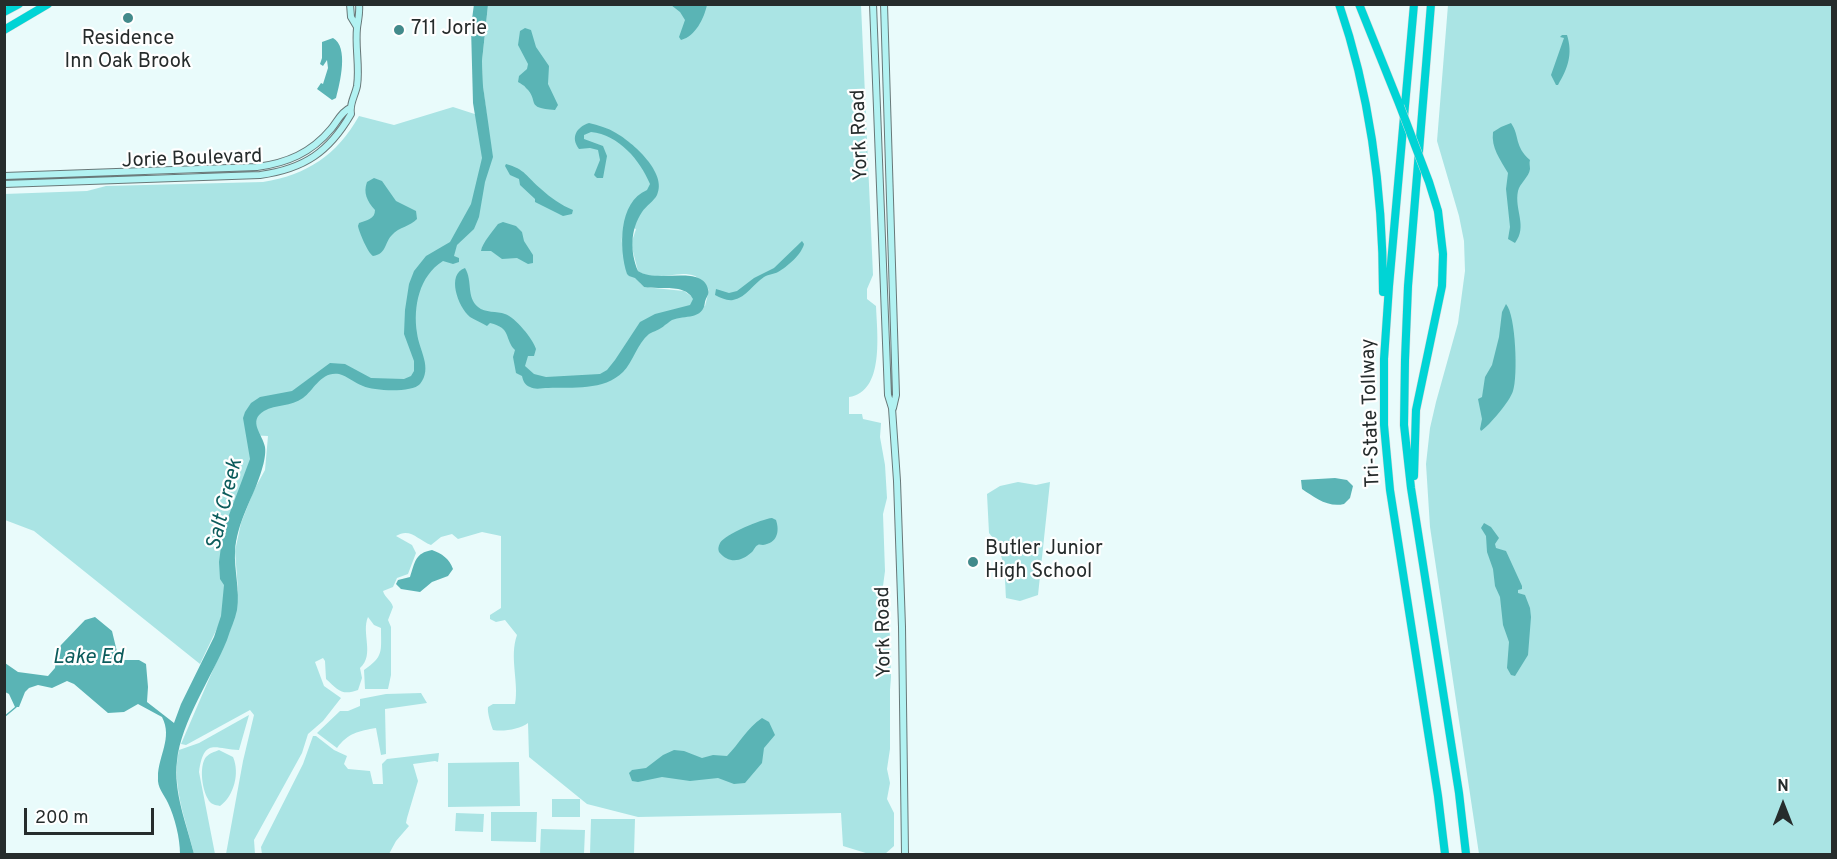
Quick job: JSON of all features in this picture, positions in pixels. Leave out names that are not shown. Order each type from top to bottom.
[{"type":"highway","points":[[4,12],[19,4]]},
{"type":"highway","points":[[4,30],[48,4]]},
{"type":"highway","points":[[1340,4],[1362,82],[1376,164],[1383,274],[1384,359]]},
{"type":"highway","points":[[1359,4],[1429,182],[1438,211],[1443,254],[1442,286],[1414,424],[1418,531]]},
{"type":"highway","name":"Tri-State Tollway","points":[[1414,4],[1384,359],[1384,425],[1390,490],[1438,796],[1445,855]]},
{"type":"highway","name":"Tri-State Tollway","points":[[1431,4],[1409,275],[1404,425],[1411,488],[1466,855]]},
{"type":"main road","name":"Jorie Boulevard","points":[[351,4],[351,17],[357,27]]},
{"type":"main road","name":"Jorie Boulevard","points":[[4,184],[274,173],[302,165],[328,146],[351,114],[350,108],[357,88],[359,4]]},
{"type":"main road","name":"York Road","points":[[873,4],[888,395],[892,408],[897,480],[905,855]]},
{"type":"main road","name":"York Road","points":[[884,4],[896,395],[892,408]]},
{"type":"main road","name":"Jorie Boulevard","points":[[4,176],[275,165],[296,158],[311,149],[328,134],[345,110],[350,108]]},
{"type":"shaded area","points":[[488,5],[861,5],[873,275],[867,289],[867,299],[876,306],[877,345],[874,373],[869,384],[861,393],[849,397],[849,414],[862,414],[863,419],[881,423],[880,437],[885,465],[887,498],[883,514],[885,571],[883,586],[889,604],[891,677],[890,749],[887,769],[890,783],[887,799],[894,813],[894,846],[885,854],[869,854],[843,846],[841,813],[638,817],[587,804],[529,757],[528,723],[512,730],[493,730],[488,707],[493,704],[515,704],[514,652],[517,635],[505,620],[496,622],[490,619],[490,615],[501,608],[501,536],[482,532],[458,539],[452,534],[441,537],[431,545],[414,535],[406,533],[396,536],[412,545],[416,553],[408,574],[397,578],[393,587],[383,591],[393,607],[388,620],[391,627],[391,675],[388,689],[365,689],[364,670],[378,657],[381,643],[381,628],[374,625],[368,617],[366,623],[367,657],[360,668],[362,678],[358,690],[344,692],[337,689],[326,679],[323,658],[315,662],[324,686],[341,698],[323,721],[308,734],[302,753],[254,840],[255,854],[226,854],[254,715],[250,710],[186,745],[181,744],[231,628],[238,590],[235,551],[241,523],[265,470],[268,436],[248,435],[253,460],[226,588],[222,618],[200,664],[34,531],[5,520],[4,194],[87,191],[106,186],[263,182],[279,179],[307,168],[331,152],[359,116],[394,125],[453,107],[487,118],[482,61]],"holes":[[[624,224],[636,229],[631,244],[638,271],[653,276],[681,274],[695,276],[709,290],[705,306],[684,291],[644,287],[640,283],[627,261],[622,241]]]},
{"type":"shaded area","points":[[1448,5],[1832,5],[1832,854],[1479,854],[1430,527],[1426,464],[1430,428],[1458,323],[1465,271],[1464,241],[1459,216],[1437,141]]},
{"type":"shaded area","points":[[1018,482],[1036,485],[1050,482],[1038,595],[1020,601],[1006,598],[1001,556],[989,533],[987,494],[1000,486]]},
{"type":"shaded area","points":[[421,693],[427,703],[385,709],[386,754],[381,755],[376,728],[354,733],[337,748],[317,733],[340,711],[348,711],[360,706],[360,699],[386,694]]},
{"type":"shaded area","points":[[249,715],[239,750],[218,747],[208,749],[204,753],[199,772],[215,854],[194,854],[178,789],[179,750],[199,743]]},
{"type":"shaded area","points":[[313,736],[347,756],[344,764],[348,769],[370,771],[373,784],[383,784],[382,764],[387,759],[439,753],[438,762],[413,764],[418,781],[406,823],[409,826],[396,841],[389,854],[262,854],[261,847],[303,764]]},
{"type":"shaded area","points":[[219,750],[233,757],[236,770],[232,790],[220,806],[209,801],[202,778],[206,757]]},
{"type":"shaded area","points":[[519,762],[520,806],[448,807],[448,763]]},
{"type":"shaded area","points":[[552,799],[580,799],[580,817],[552,817]]},
{"type":"shaded area","points":[[491,812],[537,812],[536,842],[491,841]]},
{"type":"shaded area","points":[[456,813],[484,814],[483,832],[455,831]]},
{"type":"shaded area","points":[[591,819],[635,819],[634,854],[590,854]]},
{"type":"shaded area","points":[[541,829],[585,830],[584,854],[540,854]]},
{"type":"water","name":"Lake Ed","points":[[474,4],[488,5],[482,61],[483,86],[493,157],[485,182],[479,217],[474,229],[457,245],[454,256],[459,258],[459,262],[453,264],[443,261],[435,267],[419,293],[416,323],[425,365],[424,378],[416,387],[384,390],[368,388],[339,374],[327,375],[298,401],[269,409],[259,415],[256,424],[264,442],[265,455],[259,479],[236,540],[237,610],[221,654],[184,731],[177,761],[177,785],[181,808],[194,854],[180,854],[175,822],[158,781],[166,740],[162,717],[138,704],[124,712],[108,713],[74,684],[67,681],[52,688],[38,685],[29,688],[19,707],[15,707],[9,694],[5,692],[5,663],[18,672],[48,676],[55,668],[57,652],[61,645],[85,620],[95,617],[112,631],[119,660],[139,660],[146,664],[147,702],[174,723],[214,637],[221,616],[224,585],[220,579],[219,562],[223,531],[250,459],[243,418],[251,403],[260,397],[292,391],[330,363],[345,364],[371,378],[404,379],[411,376],[414,371],[414,361],[404,334],[409,284],[414,271],[426,256],[450,242],[471,204],[482,158],[473,103],[471,27]]},
{"type":"water","points":[[671,5],[707,5],[695,31],[681,40],[679,37],[685,20],[680,12]]},
{"type":"water","points":[[525,28],[531,30],[536,47],[549,66],[548,84],[558,105],[555,110],[536,106],[530,93],[518,82],[519,76],[527,69],[528,64],[518,45],[520,31]]},
{"type":"water","points":[[1567,35],[1569,55],[1564,73],[1556,85],[1551,75],[1564,38],[1560,37]]},
{"type":"water","points":[[333,38],[341,49],[342,66],[336,98],[332,100],[317,89],[321,83],[323,84],[328,68],[327,60],[323,66],[320,64],[322,42]]},
{"type":"water","points":[[589,123],[610,130],[631,143],[647,159],[657,177],[659,186],[657,195],[642,212],[633,234],[633,249],[638,271],[656,276],[697,277],[704,282],[709,292],[701,312],[672,320],[649,334],[623,372],[615,378],[587,387],[534,388],[527,385],[522,376],[516,373],[513,357],[515,350],[505,331],[497,325],[490,323],[487,326],[470,317],[461,306],[455,284],[459,271],[465,268],[472,299],[478,307],[509,316],[523,329],[536,349],[534,356],[528,356],[525,366],[534,374],[546,377],[600,374],[607,370],[615,360],[640,322],[655,314],[690,305],[693,299],[689,294],[678,289],[644,287],[627,274],[622,240],[626,215],[637,196],[647,190],[650,184],[640,166],[627,150],[611,138],[591,132],[584,135],[584,139],[603,146],[607,156],[603,178],[597,178],[594,175],[600,160],[598,150],[579,149],[575,140],[578,130]]},
{"type":"water","points":[[1511,123],[1519,146],[1530,160],[1529,172],[1518,191],[1521,224],[1519,237],[1515,243],[1508,239],[1510,227],[1506,189],[1508,173],[1493,143],[1493,132]]},
{"type":"water","points":[[506,164],[522,171],[560,204],[573,210],[572,214],[563,216],[535,202],[535,199],[520,185],[519,179],[510,175]]},
{"type":"water","points":[[374,178],[382,181],[396,201],[416,211],[417,219],[395,232],[389,238],[383,251],[373,256],[366,247],[358,226],[375,213],[366,197],[365,190],[367,182]]},
{"type":"water","points":[[503,222],[516,226],[522,232],[524,241],[533,255],[533,263],[528,264],[517,258],[502,259],[491,251],[481,251],[483,244],[498,224]]},
{"type":"water","points":[[802,241],[803,248],[790,264],[764,277],[742,296],[731,300],[715,295],[716,289],[729,293],[737,291],[754,278],[774,268]]},
{"type":"water","points":[[1506,304],[1514,333],[1515,384],[1504,406],[1481,431],[1482,419],[1478,399],[1482,397],[1485,377],[1492,365],[1502,312]]},
{"type":"water","points":[[1335,478],[1347,480],[1353,486],[1350,498],[1344,504],[1327,503],[1302,489],[1301,480]]},
{"type":"water","points":[[772,518],[776,520],[778,529],[774,539],[768,544],[757,546],[739,560],[731,560],[719,552],[720,543],[729,535]]},
{"type":"water","points":[[1484,523],[1491,527],[1499,538],[1495,544],[1496,548],[1506,551],[1522,586],[1518,593],[1525,595],[1530,608],[1528,655],[1515,676],[1511,675],[1507,668],[1509,642],[1503,625],[1500,597],[1487,552],[1486,536],[1481,528]]},
{"type":"water","points":[[432,550],[449,562],[453,569],[448,576],[432,582],[420,592],[401,589],[396,584],[398,580],[410,577],[419,556]]},
{"type":"water","points":[[762,718],[769,722],[775,735],[764,748],[762,763],[745,783],[734,784],[718,778],[690,781],[662,777],[632,781],[629,773],[632,770],[646,768],[674,750],[702,758],[713,755],[727,756],[752,726]]},
{"type":"waterway","points":[[4,717],[16,707]]},
{"type":"place","name":"Residence Inn Oak Brook","points":[[128,18]]},
{"type":"place","name":"711 Jorie","points":[[399,30]]},
{"type":"place","name":"Butler Junior High School","points":[[973,562]]},
{"type":"water label","name":"Salt Creek","points":[[226,505]]}]
